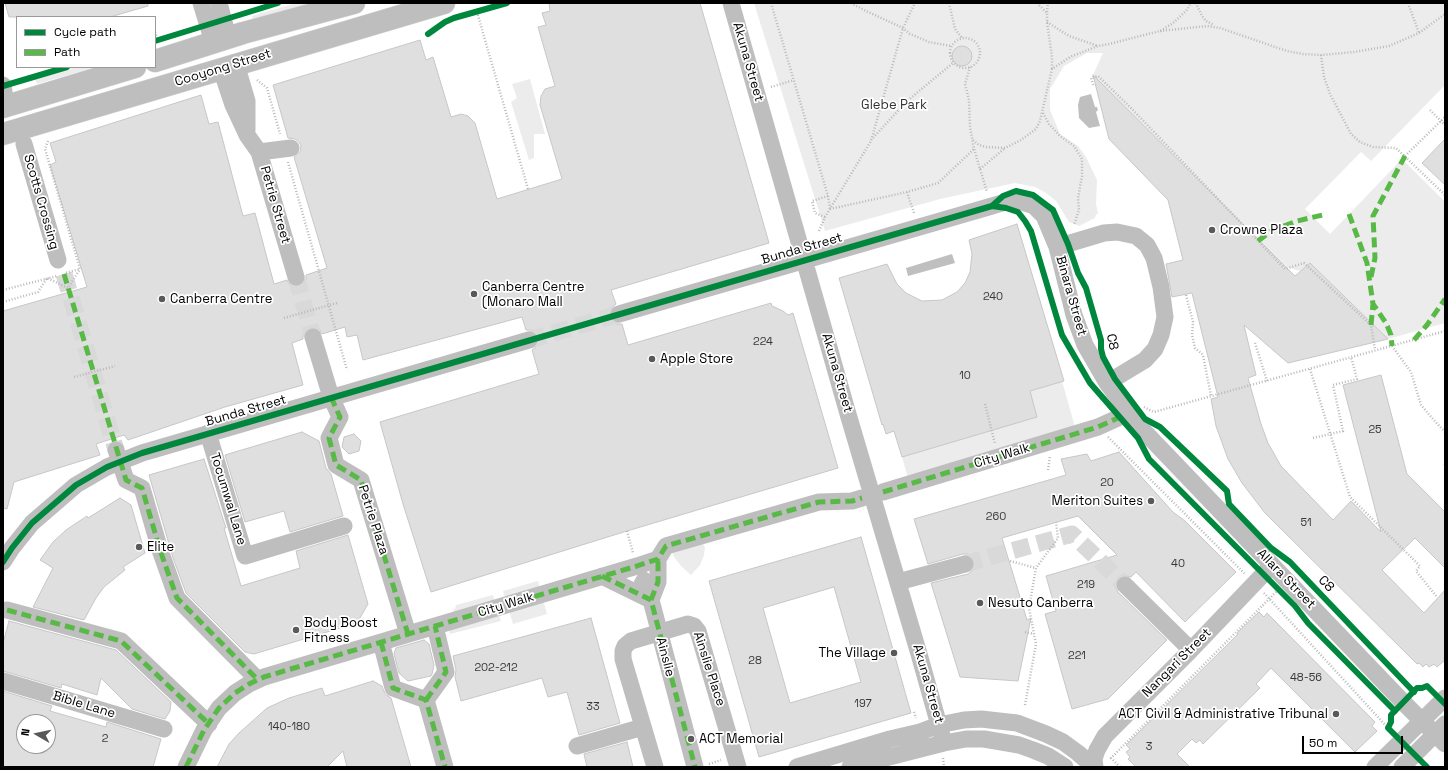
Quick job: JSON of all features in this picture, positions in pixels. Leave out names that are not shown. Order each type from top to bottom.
[{"type":"main road","name":"Cooyong Street","points":[[158,45],[354,3]]},
{"type":"main road","name":"Cooyong Street","points":[[16,135],[229,67],[444,3]]},
{"type":"main road","name":"Petrie Street","points":[[218,31],[229,67]]},
{"type":"main road","points":[[7,106],[132,68]]},
{"type":"main road","name":"Scotts Crossing","points":[[7,106],[16,135]]},
{"type":"street","points":[[201,3],[218,31]]},
{"type":"street","points":[[218,31],[219,3]]},
{"type":"street","name":"Akuna Street","points":[[731,3],[939,725],[943,749]]},
{"type":"street","name":"Petrie Street","points":[[229,67],[247,101],[247,134],[259,152],[296,278]]},
{"type":"street","points":[[3,85],[7,106]]},
{"type":"street","name":"Scotts Crossing","points":[[16,135],[60,270]]},
{"type":"street","points":[[259,152],[287,148]]},
{"type":"street","name":"Bunda Street","points":[[619,314],[804,259],[1006,202],[1019,201],[1034,206],[1044,216]]},
{"type":"street","name":"Binara Street","points":[[1044,216],[1057,247],[1074,315],[1085,345],[1107,383],[1134,412]]},
{"type":"street","points":[[1057,247],[1104,233],[1129,233],[1136,236],[1147,245],[1154,258],[1161,287],[1165,317],[1161,335],[1155,349],[1145,360],[1107,383]]},
{"type":"street","points":[[313,337],[331,397]]},
{"type":"street","name":"Bunda Street","points":[[3,562],[32,523],[67,492],[82,481],[107,467],[118,456],[142,453],[529,340]]},
{"type":"street","name":"Petrie Plaza","points":[[331,397],[340,417],[328,438],[336,465],[361,480],[408,634]]},
{"type":"street","name":"City Walk","points":[[883,492],[1098,427],[1134,412]]},
{"type":"street","name":"Allara Street","points":[[1134,412],[1137,424],[1263,574],[1422,721],[1442,734]]},
{"type":"street","name":"Tocumwal Lane","points":[[208,433],[245,556],[344,526]]},
{"type":"street","points":[[118,456],[126,480],[142,488],[160,550],[178,598],[258,680]]},
{"type":"street","points":[[602,576],[651,600],[658,582],[658,559],[666,546],[819,502],[852,501],[862,498]]},
{"type":"street","name":"City Walk","points":[[186,767],[219,708],[235,693],[258,680],[658,559]]},
{"type":"street","points":[[898,582],[965,564]]},
{"type":"street","name":"Nangari Street","points":[[1094,767],[1096,750],[1105,736],[1191,650],[1263,574]]},
{"type":"street","points":[[1125,585],[1191,650]]},
{"type":"street","name":"Ainslie","points":[[651,600],[695,767]]},
{"type":"street","points":[[7,610],[121,642],[209,724]]},
{"type":"street","name":"Ainslie Place","points":[[655,767],[622,655],[625,646],[631,641],[688,624],[696,628],[738,767]]},
{"type":"street","points":[[426,700],[446,672],[435,626]]},
{"type":"street","points":[[381,642],[393,688],[426,700]]},
{"type":"street","name":"Bible Lane","points":[[3,681],[164,729]]},
{"type":"street","points":[[1375,767],[1445,698]]},
{"type":"street","points":[[426,700],[445,767]]},
{"type":"street","points":[[797,767],[890,739],[920,732],[939,725],[964,720],[981,719],[1017,723],[1046,734],[1063,742],[1094,767]]},
{"type":"street","points":[[577,746],[643,727]]},
{"type":"street","points":[[1402,767],[1442,734]]},
{"type":"street","points":[[850,767],[943,749],[966,740],[984,739],[1019,745],[1048,756],[1065,767]]},
{"type":"path","points":[[771,3],[828,196],[830,209]]},
{"type":"path","points":[[851,3],[903,28],[910,34],[929,42],[951,46]]},
{"type":"path","points":[[871,141],[903,28],[915,3]]},
{"type":"path","points":[[948,3],[955,29],[962,38]]},
{"type":"path","points":[[1037,3],[1047,13]]},
{"type":"path","points":[[980,169],[1004,148],[1021,140],[1036,129],[1042,113],[1045,93],[1052,69],[1052,57],[1047,22],[1048,3]]},
{"type":"path","points":[[1160,30],[1172,24],[1192,3]]},
{"type":"path","points":[[1196,3],[1206,21],[1220,28],[1287,51],[1321,55],[1371,50],[1389,46],[1419,33],[1445,14]]},
{"type":"path","points":[[1408,3],[1419,33]]},
{"type":"path","points":[[477,12],[528,189]]},
{"type":"path","points":[[1047,22],[1069,36],[1098,46]]},
{"type":"path","points":[[1052,69],[1070,58],[1098,46],[1160,30],[1207,26],[1220,28]]},
{"type":"path","points":[[962,38],[972,39],[976,42],[980,52],[978,61],[970,67],[961,68],[953,63],[950,55],[951,46],[954,42],[962,38]]},
{"type":"path","points":[[1321,55],[1324,77],[1330,94],[1351,134],[1360,142],[1373,147],[1396,148],[1445,195]]},
{"type":"path","points":[[819,231],[825,217],[871,141],[907,101],[953,63]]},
{"type":"path","points":[[970,67],[965,84],[969,100],[970,127],[974,149],[992,206]]},
{"type":"path","points":[[56,70],[61,68]]},
{"type":"path","points":[[1093,85],[1091,78],[1098,76],[1133,110],[1285,269],[1304,263],[1372,325],[1375,350]]},
{"type":"path","points":[[255,78],[267,88],[287,148],[348,370]]},
{"type":"path","points":[[771,87],[794,80]]},
{"type":"path","points":[[1430,110],[1445,125]]},
{"type":"path","points":[[1042,113],[1049,124],[1060,136],[1074,146],[1082,158],[1082,176],[1078,198],[1079,210],[1074,225]]},
{"type":"path","points":[[1405,156],[1445,117]]},
{"type":"path","points":[[973,140],[979,145],[986,147],[1004,148]]},
{"type":"path","points":[[47,278],[68,288],[80,269],[45,149],[48,141]]},
{"type":"path","points":[[830,209],[907,192],[938,183],[974,149]]},
{"type":"path","points":[[907,192],[911,203]]},
{"type":"path","points":[[825,217],[815,213],[812,201],[828,196]]},
{"type":"path","points":[[3,290],[47,278],[60,270],[80,269]]},
{"type":"path","points":[[3,302],[38,292],[47,278]]},
{"type":"path","points":[[1186,295],[1193,322],[1192,335],[1194,348],[1203,356],[1211,396]]},
{"type":"path","points":[[284,318],[337,303]]},
{"type":"path","points":[[1134,412],[1154,412],[1445,331]]},
{"type":"path","points":[[1256,342],[1267,381]]},
{"type":"path","points":[[1392,346],[1411,372],[1421,405],[1445,432]]},
{"type":"path","points":[[1313,438],[1343,431],[1333,385],[1357,379],[1352,357]]},
{"type":"path","points":[[74,377],[114,366]]},
{"type":"path","points":[[1310,369],[1350,497],[1420,566],[1416,571],[1437,597]]},
{"type":"path","points":[[986,404],[998,457]]},
{"type":"path","points":[[1098,427],[1263,574],[1284,595]]},
{"type":"path","points":[[1048,470],[1050,459]]},
{"type":"path","points":[[1025,705],[1036,644],[1029,608],[1036,568],[1058,538],[1056,522]]},
{"type":"path","points":[[627,531],[637,566]]},
{"type":"path","points":[[1010,561],[1036,568]]},
{"type":"path","points":[[1263,574],[1270,598],[1401,741]]},
{"type":"path","points":[[1120,767],[1111,758],[1278,589]]},
{"type":"path","points":[[1025,632],[1034,634]]},
{"type":"path","points":[[1388,728],[1392,715],[1403,702]]},
{"type":"path","points":[[914,712],[916,718]]},
{"type":"path","points":[[943,749],[944,767]]},
{"type":"green space","points":[[296,3],[316,3],[253,21],[252,16]]},
{"type":"green space","name":"Glebe Park","points":[[754,3],[1445,3],[1445,85],[1371,161],[1361,152],[1305,209],[1330,234],[1402,159],[1445,202],[1445,323],[1388,339],[1310,263],[1300,271],[1287,267],[1093,75],[1103,53],[1087,53],[1064,66],[1050,89],[1050,110],[1060,134],[1078,146],[1086,157],[1097,180],[1096,204],[1098,214],[1096,214],[1095,218],[1079,226],[1069,222],[1056,201],[1046,193],[1035,187],[1015,183],[940,199],[825,231]]},
{"type":"green space","points":[[73,68],[93,68],[37,84],[35,79]]},
{"type":"green space","points":[[530,79],[545,134],[534,134],[534,158],[529,160],[511,102],[517,98],[512,84]]},
{"type":"green space","points":[[1062,381],[1075,427],[908,478],[902,457],[988,431],[981,405]]},
{"type":"green space","points":[[693,543],[703,544],[705,547],[700,565],[691,575],[674,557],[671,548]]},
{"type":"green space","points":[[538,581],[547,614],[513,624],[503,591]]},
{"type":"green space","points":[[493,595],[501,621],[450,634],[444,616],[454,613],[453,610],[455,609],[456,605]]},
{"type":"shaded area","points":[[1091,94],[1095,107],[1097,107],[1098,110],[1096,112],[1100,126],[1089,128],[1079,118],[1078,105],[1080,97]]},
{"type":"shaded area","points":[[952,254],[955,263],[908,276],[906,268]]},
{"type":"shaded area","points":[[645,571],[653,577],[646,590],[635,585],[634,581],[638,574]]},
{"type":"building","points":[[5,3],[148,3],[148,6],[113,16],[9,17]]},
{"type":"building","name":"Canberra Centre (Monaro Mall","points":[[549,3],[700,3],[769,243],[611,290],[616,304],[609,311],[610,317],[616,324],[622,324],[628,345],[771,303],[772,306],[788,315],[793,313],[838,468],[627,531],[431,592],[403,504],[380,422],[539,374],[532,350],[539,342],[539,338],[536,333],[531,330],[526,330],[522,317],[363,360],[357,335],[347,337],[345,327],[322,334],[316,327],[310,328],[305,330],[303,339],[292,343],[303,385],[225,407],[128,440],[124,435],[96,444],[100,455],[14,482],[7,509],[3,508],[3,311],[87,287],[50,165],[56,162],[50,143],[201,95],[209,124],[218,122],[243,216],[255,213],[274,284],[287,280],[293,287],[298,287],[306,280],[306,275],[327,268],[294,157],[300,152],[301,146],[295,139],[288,138],[273,85],[420,40],[426,60],[433,57],[451,117],[461,114],[468,116],[475,123],[497,199],[562,179],[540,105],[541,96],[545,89],[555,86],[538,27],[546,25],[542,13],[550,11]]},
{"type":"building","points":[[962,46],[969,49],[972,56],[969,63],[962,66],[955,63],[952,56],[955,49]]},
{"type":"building","points":[[1093,75],[1295,276],[1310,263],[1388,339],[1288,363],[1244,325],[1256,375],[1248,378],[1268,443],[1281,466],[1333,520],[1351,501],[1381,532],[1343,385],[1381,375],[1407,474],[1445,512],[1445,568],[1415,538],[1382,570],[1424,613],[1445,590],[1445,660],[1437,667],[1434,664],[1429,667],[1426,664],[1423,667],[1419,663],[1417,664],[1265,513],[1242,483],[1228,459],[1216,426],[1211,399],[1218,397],[1192,293],[1172,297],[1166,264],[1183,260],[1168,200],[1109,139]]},
{"type":"building","points":[[1445,139],[1445,185],[1422,163]]},
{"type":"building","points":[[1017,224],[1064,381],[1030,391],[1037,417],[902,457],[894,431],[886,434],[883,424],[882,425],[839,278],[887,264],[897,284],[906,293],[922,301],[942,300],[957,292],[965,283],[970,272],[972,254],[969,240]]},
{"type":"building","points":[[302,432],[319,441],[326,468],[331,474],[343,516],[290,532],[284,511],[245,522],[225,455]]},
{"type":"building","points":[[354,434],[361,441],[359,451],[349,454],[342,447],[344,437]]},
{"type":"building","points":[[1119,452],[1173,512],[1185,521],[1236,572],[1185,622],[1136,572],[1131,577],[1123,575],[1118,578],[1115,583],[1118,592],[1167,640],[1108,699],[1072,709],[1045,614],[1056,611],[1046,576],[1117,555],[1078,516],[1002,538],[1027,620],[1031,618],[1018,681],[960,677],[931,583],[968,574],[975,567],[975,561],[968,554],[963,554],[928,564],[914,519],[1066,475],[1061,459],[1087,454],[1091,461]]},
{"type":"building","points":[[204,459],[226,528],[224,528],[241,586],[300,568],[296,551],[348,535],[368,604],[357,623],[254,654],[245,652],[186,593],[173,558],[149,475]]},
{"type":"building","points":[[120,498],[131,505],[145,553],[123,567],[125,570],[104,587],[84,620],[33,607],[53,568],[40,560],[53,542],[66,530],[87,516],[88,518]]},
{"type":"building","points":[[861,537],[911,713],[759,757],[709,581]],"holes":[[[834,587],[861,682],[790,703],[763,608]]]},
{"type":"building","points":[[1259,612],[1264,617],[1267,613],[1375,722],[1372,726],[1377,731],[1355,752],[1271,668],[1256,684],[1260,688],[1203,744],[1200,740],[1196,743],[1192,739],[1177,754],[1190,767],[1136,767],[1128,759],[1130,757],[1126,752],[1130,749],[1126,745]]},
{"type":"building","points":[[591,618],[620,723],[579,735],[567,692],[548,697],[542,678],[461,701],[455,677],[456,670],[453,656]]},
{"type":"building","points":[[9,621],[116,650],[171,702],[170,711],[165,719],[132,709],[101,678],[97,695],[62,684],[61,688],[3,671],[3,643]]},
{"type":"building","points":[[424,640],[429,644],[434,665],[432,674],[431,676],[408,681],[399,673],[394,654],[396,648]]},
{"type":"building","points":[[373,681],[382,686],[385,694],[391,698],[411,767],[347,767],[343,751],[327,767],[217,767],[229,744],[267,708],[289,698],[322,688],[325,696]]},
{"type":"building","points":[[3,691],[52,706],[50,711],[106,727],[107,722],[161,739],[153,767],[3,767]]},
{"type":"building","points":[[627,742],[633,767],[587,767],[584,754]]},
{"type":"tunnel","points":[[64,274],[116,450]]},
{"type":"tunnel","points":[[296,277],[313,337]]},
{"type":"tunnel","points":[[529,340],[619,314]]},
{"type":"tunnel","points":[[965,564],[1072,534],[1125,585]]},
{"type":"marked path","points":[[1371,277],[1375,258],[1373,216],[1405,156]]},
{"type":"marked path","points":[[1258,241],[1271,231],[1297,221],[1327,214]]},
{"type":"marked path","points":[[1349,214],[1367,263],[1373,304],[1386,323],[1391,335],[1392,346]]},
{"type":"marked path","points":[[64,274],[126,480],[142,488],[160,550],[177,598],[258,680]]},
{"type":"marked path","points":[[1414,340],[1427,325],[1445,299]]},
{"type":"marked path","points":[[1371,325],[1373,304]]},
{"type":"marked path","points":[[331,397],[340,417],[329,438],[336,465],[361,480],[408,634]]},
{"type":"marked path","points":[[883,492],[1098,427],[1120,417]]},
{"type":"marked path","points":[[186,767],[204,730],[219,708],[235,693],[264,677],[637,566],[658,559],[666,546],[819,502],[852,501],[862,498]]},
{"type":"marked path","points":[[651,600],[658,582],[658,559]]},
{"type":"marked path","points":[[602,576],[651,600],[695,767]]},
{"type":"marked path","points":[[7,610],[121,641],[209,724]]},
{"type":"marked path","points":[[426,700],[446,672],[435,626]]},
{"type":"marked path","points":[[381,642],[393,688],[426,700],[445,767]]},
{"type":"cycle path","points":[[156,41],[278,3]]},
{"type":"cycle path","points":[[428,34],[445,22],[454,18],[507,3]]},
{"type":"cycle path","points":[[3,86],[64,68]]},
{"type":"cycle path","name":"C8","points":[[992,206],[1003,196],[1016,191],[1033,195],[1053,210],[1068,244],[1078,273],[1086,288],[1101,340],[1103,357],[1115,379],[1145,419],[1160,427],[1227,491],[1229,504],[1271,548],[1290,562],[1414,692]]},
{"type":"cycle path","points":[[3,562],[32,523],[76,485],[107,467],[142,453],[992,206],[1018,212],[1025,221],[1031,231],[1062,335],[1090,383],[1138,438],[1149,459],[1295,606],[1308,623],[1395,711]]},
{"type":"cycle path","points":[[1427,767],[1388,728],[1391,722],[1391,715],[1417,688],[1427,686],[1445,704]]},
{"type":"place","name":"Crowne Plaza","points":[[1212,230]]},
{"type":"place","name":"Canberra Centre (Monaro Mall","points":[[474,294]]},
{"type":"place","name":"Canberra Centre","points":[[162,299]]},
{"type":"place","name":"Apple Store","points":[[652,359]]},
{"type":"place","name":"Meriton Suites","points":[[1151,501]]},
{"type":"place","name":"Elite","points":[[139,547]]},
{"type":"place","name":"Nesuto Canberra","points":[[980,603]]},
{"type":"place","name":"Body Boost Fitness","points":[[296,630]]},
{"type":"place","name":"The Village","points":[[894,653]]},
{"type":"place","name":"ACT Civil & Administrative Tribunal","points":[[1336,714]]},
{"type":"place","name":"ACT Memorial","points":[[691,739]]}]
